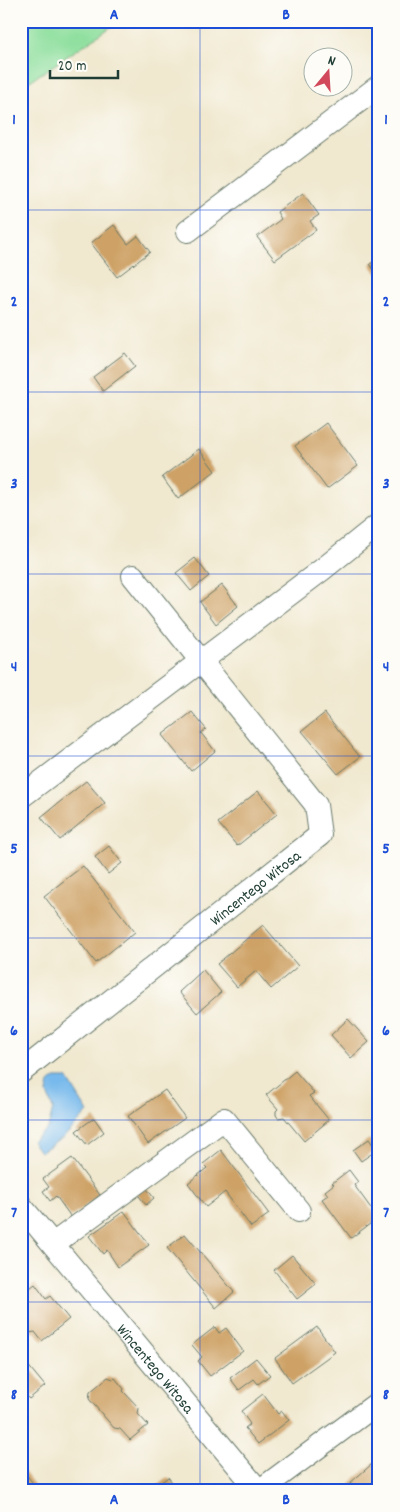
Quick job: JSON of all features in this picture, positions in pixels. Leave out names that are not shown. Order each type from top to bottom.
[{"type":"street","points":[[188,231],[379,86]]},
{"type":"street","points":[[21,797],[323,569],[379,524]]},
{"type":"street","name":"Wincentego Witosa","points":[[21,1072],[320,835],[316,804],[133,576]]},
{"type":"street","points":[[53,1244],[224,1119],[299,1211]]},
{"type":"street","name":"Wincentego Witosa","points":[[21,1206],[259,1491]]},
{"type":"street","points":[[259,1491],[379,1402]]},
{"type":"green space","points":[[21,21],[120,21],[21,87]]},
{"type":"water","points":[[55,1078],[67,1078],[88,1112],[64,1137],[40,1152],[32,1141],[48,1128],[53,1109],[47,1093],[49,1083]]},
{"type":"building","points":[[303,193],[319,215],[310,221],[316,230],[275,260],[257,237],[281,219],[277,212]]},
{"type":"building","points":[[114,225],[128,244],[138,236],[150,252],[117,277],[91,243]]},
{"type":"building","points":[[379,258],[379,277],[370,264]]},
{"type":"building","points":[[125,353],[135,366],[103,391],[93,377]]},
{"type":"building","points":[[326,423],[358,466],[327,489],[295,446]]},
{"type":"building","points":[[199,449],[215,471],[178,499],[162,477]]},
{"type":"building","points":[[195,558],[209,576],[191,591],[176,573]]},
{"type":"building","points":[[222,585],[238,606],[216,624],[200,602]]},
{"type":"building","points":[[192,712],[206,729],[201,733],[215,751],[191,771],[162,735]]},
{"type":"building","points":[[325,713],[360,757],[338,774],[302,731]]},
{"type":"building","points":[[86,781],[105,803],[60,840],[41,817]]},
{"type":"building","points":[[258,791],[277,814],[237,846],[218,823]]},
{"type":"building","points":[[109,846],[122,863],[108,874],[95,857]]},
{"type":"building","points":[[83,866],[135,932],[96,963],[44,896]]},
{"type":"building","points":[[263,925],[298,966],[271,989],[256,971],[237,987],[217,964]]},
{"type":"building","points":[[203,970],[221,992],[197,1013],[179,992]]},
{"type":"building","points":[[348,1019],[369,1042],[351,1058],[331,1035]]},
{"type":"building","points":[[295,1071],[314,1093],[309,1096],[329,1120],[304,1141],[284,1117],[278,1118],[276,1111],[278,1109],[266,1095]]},
{"type":"building","points":[[165,1090],[185,1118],[148,1144],[128,1116]]},
{"type":"building","points":[[94,1118],[104,1132],[87,1145],[76,1131]]},
{"type":"building","points":[[369,1139],[377,1150],[361,1161],[353,1150]]},
{"type":"building","points":[[221,1150],[269,1214],[251,1227],[225,1192],[206,1207],[188,1183],[207,1168],[203,1164]]},
{"type":"building","points":[[72,1158],[100,1195],[71,1217],[56,1196],[50,1201],[43,1191],[49,1187],[43,1179]]},
{"type":"building","points":[[349,1170],[358,1182],[354,1185],[378,1218],[351,1238],[322,1199],[328,1195],[325,1191],[334,1184],[332,1183]]},
{"type":"building","points":[[144,1185],[154,1198],[146,1205],[136,1192]]},
{"type":"building","points":[[124,1211],[149,1245],[118,1267],[107,1250],[103,1254],[89,1236]]},
{"type":"building","points":[[185,1234],[234,1292],[216,1308],[167,1248]]},
{"type":"building","points":[[292,1255],[316,1284],[297,1299],[274,1270]]},
{"type":"building","points":[[35,1284],[46,1299],[50,1296],[69,1319],[42,1341],[35,1332],[28,1333],[24,1328],[26,1321],[21,1315],[21,1310],[25,1307],[21,1302],[21,1295]]},
{"type":"building","points":[[215,1327],[219,1333],[226,1328],[243,1351],[210,1376],[198,1361],[202,1357],[192,1345]]},
{"type":"building","points":[[317,1327],[335,1352],[292,1383],[275,1358]]},
{"type":"building","points":[[256,1358],[270,1375],[258,1384],[254,1379],[239,1390],[230,1378]]},
{"type":"building","points":[[26,1363],[45,1386],[29,1399],[21,1390],[21,1367]]},
{"type":"building","points":[[108,1377],[115,1378],[124,1389],[123,1391],[139,1408],[138,1414],[148,1425],[130,1440],[120,1429],[114,1428],[89,1399],[90,1392]]},
{"type":"building","points":[[263,1394],[278,1414],[282,1411],[289,1420],[258,1444],[245,1428],[250,1424],[241,1411]]},
{"type":"building","points":[[379,1458],[379,1491],[347,1491],[346,1489],[351,1485],[350,1483]]},
{"type":"building","points":[[21,1468],[39,1491],[21,1491]]},
{"type":"building","points":[[168,1477],[179,1491],[150,1491]]}]
